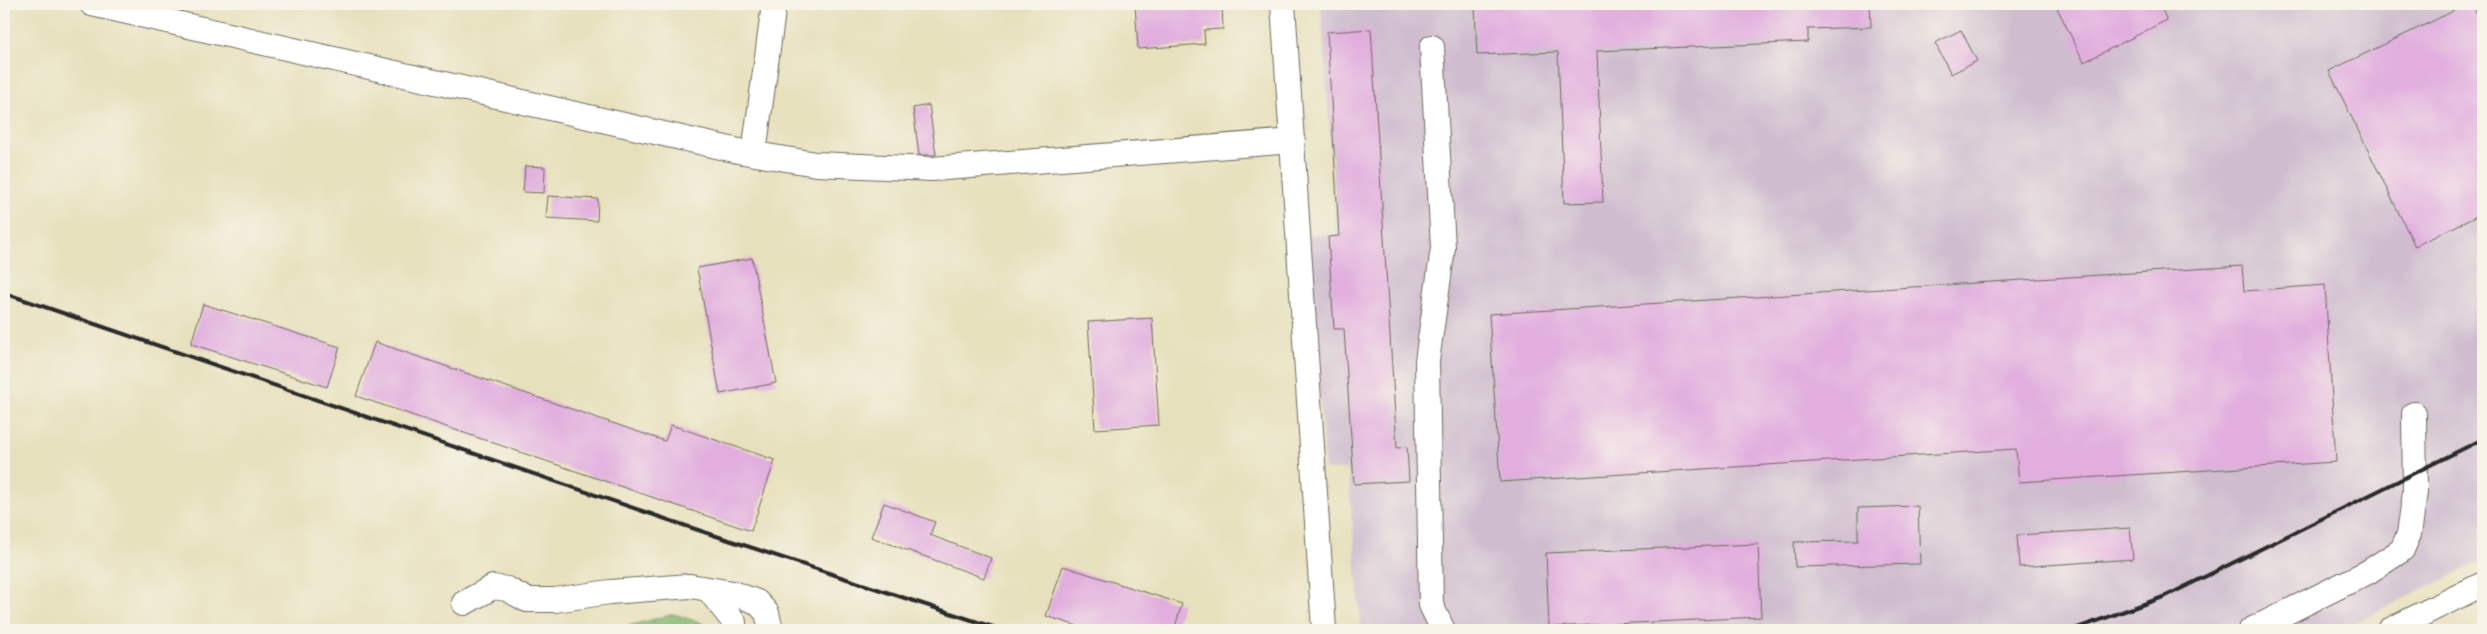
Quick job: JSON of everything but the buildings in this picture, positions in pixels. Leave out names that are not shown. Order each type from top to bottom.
[{"type":"street","points":[[92,4],[754,153],[816,164],[932,169],[1293,141]]},
{"type":"street","points":[[754,153],[774,4]]},
{"type":"street","points":[[1282,4],[1293,141],[1324,630]]},
{"type":"street","points":[[1432,47],[1443,248],[1427,361],[1431,605],[1443,630]]},
{"type":"street","points":[[2251,630],[2368,572],[2402,550],[2409,534],[2415,492],[2414,414]]},
{"type":"street","points":[[2390,630],[2483,584]]},
{"type":"street","points":[[464,603],[493,587],[507,590],[528,600],[555,600],[610,592],[690,586],[733,593],[757,602],[767,614],[771,630]]},
{"type":"street","points":[[708,589],[734,622],[734,630]]},
{"type":"shaded area","points":[[1321,4],[2483,4],[2483,560],[2339,630],[1361,630],[1348,469],[1325,470],[1307,235],[1337,235]]},
{"type":"green space","points":[[674,614],[722,630],[613,630]]},
{"type":"railway","points":[[4,293],[695,529],[1002,630]]},
{"type":"railway","points":[[2072,630],[2166,596],[2483,439]]}]
